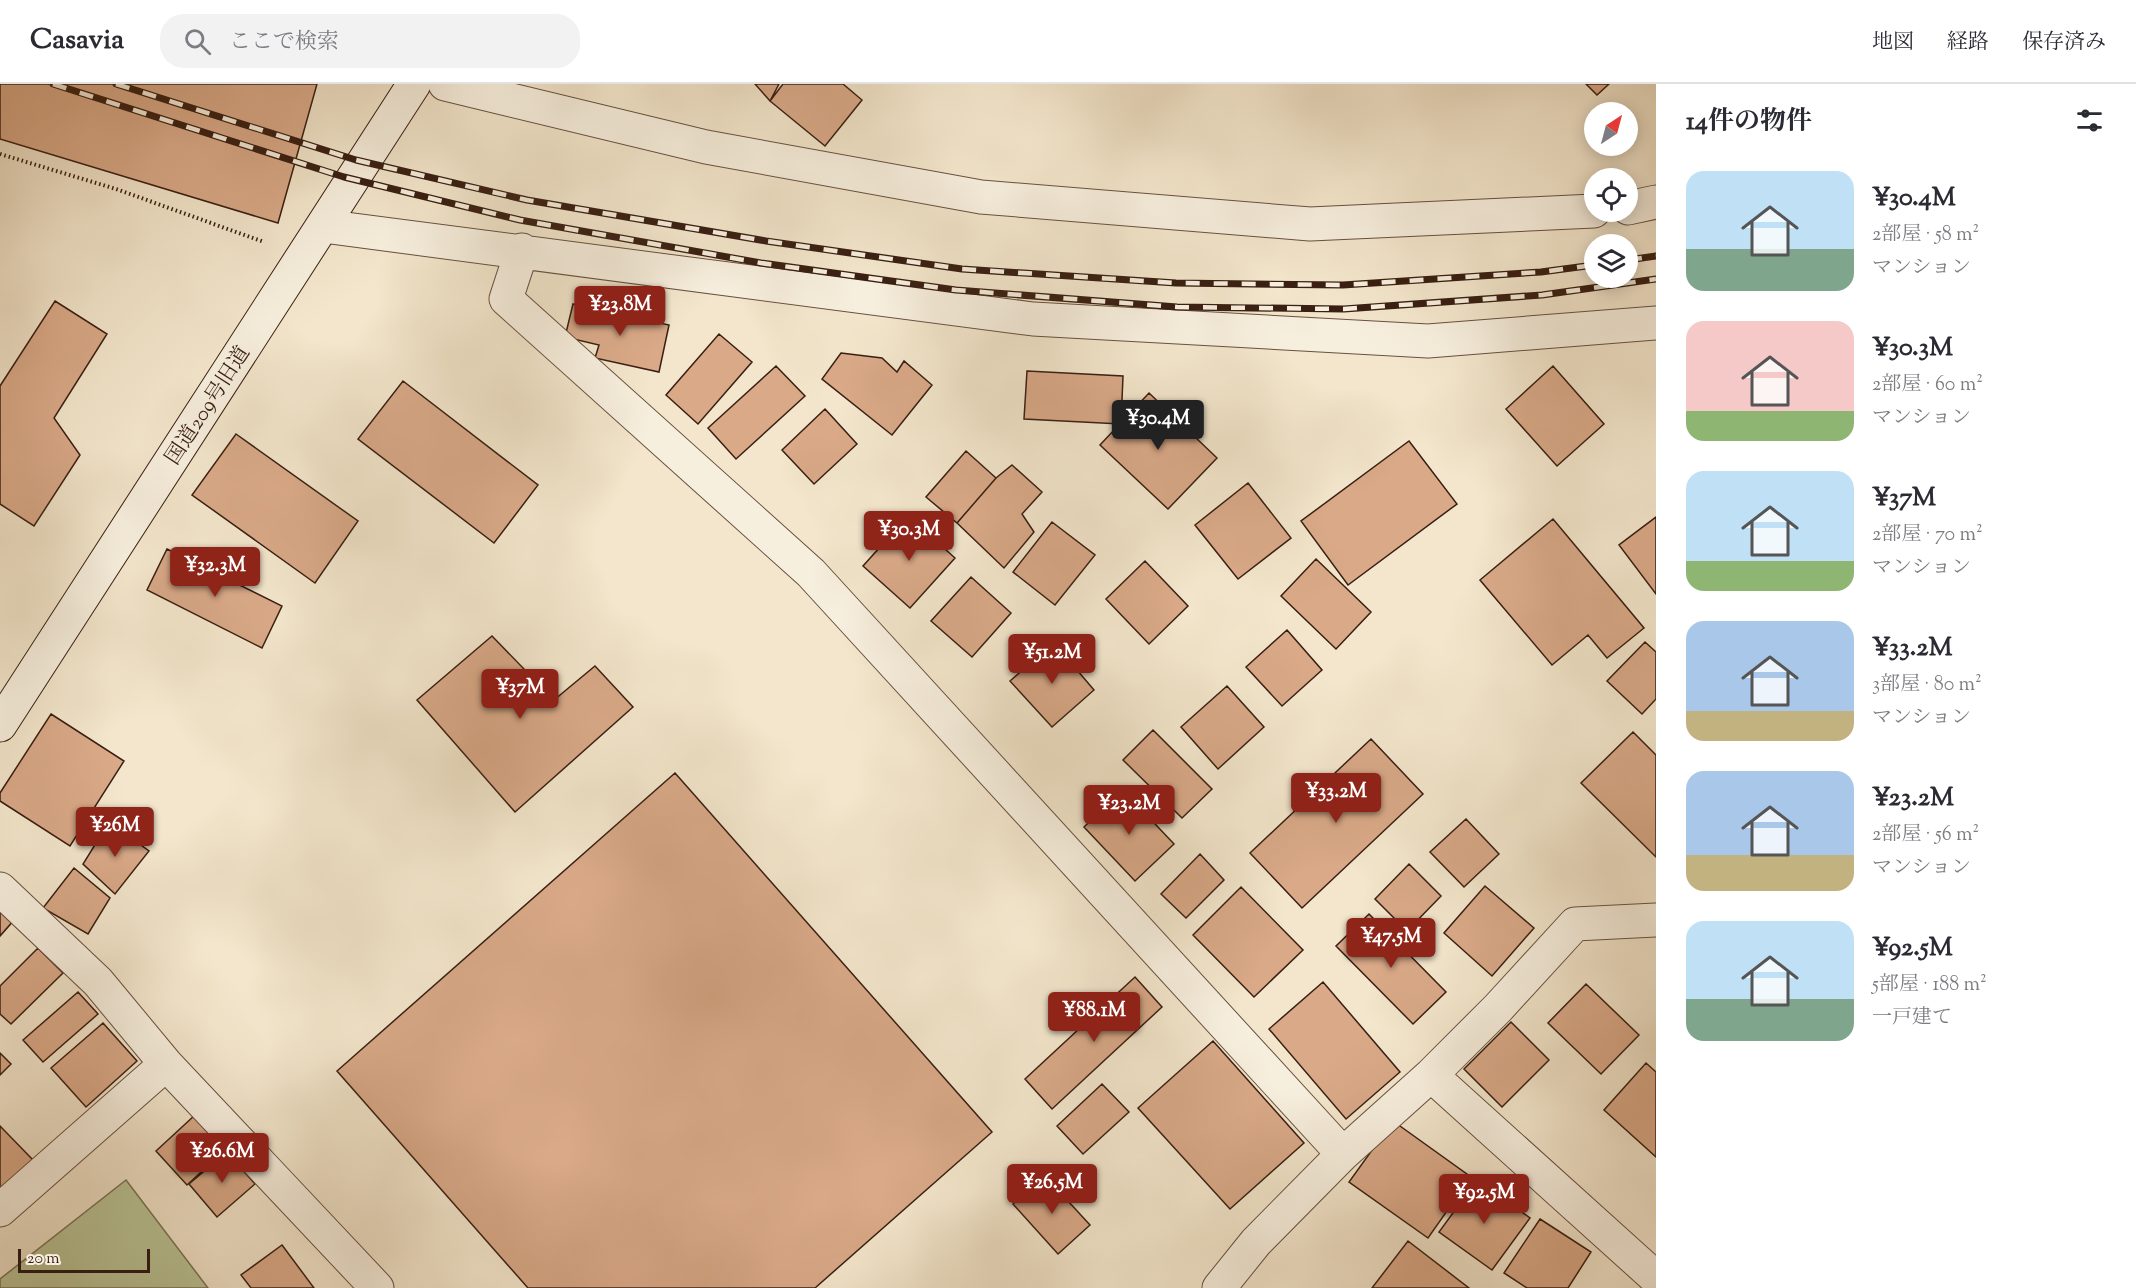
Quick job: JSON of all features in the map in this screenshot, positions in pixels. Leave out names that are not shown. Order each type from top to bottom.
[{"type":"street","name":"国道209号旧道","points":[[0,725],[414,84]]},
{"type":"street","points":[[445,84],[706,147],[981,197],[1310,224],[1584,211]]},
{"type":"street","points":[[1638,206],[1656,202]]},
{"type":"street","points":[[323,226],[522,250],[1033,319],[1428,342],[1656,323]]},
{"type":"street","points":[[522,250],[506,299],[812,573],[1343,1154]]},
{"type":"street","points":[[0,889],[98,982],[166,1064],[377,1288]]},
{"type":"street","points":[[1219,1288],[1256,1242],[1343,1154],[1431,1075],[1498,1008],[1575,924],[1656,920]]},
{"type":"street","points":[[0,1210],[166,1064]]},
{"type":"street","points":[[1431,1075],[1656,1278]]},
{"type":"path","points":[[0,154],[116,189],[265,243]]},
{"type":"green space","points":[[126,1180],[208,1288],[0,1288],[0,1279]]},
{"type":"building","points":[[0,84],[317,84],[278,223],[0,139]]},
{"type":"building","points":[[755,84],[779,84],[770,101]]},
{"type":"building","points":[[783,84],[843,84],[862,100],[825,146],[770,101]]},
{"type":"building","points":[[1586,84],[1609,84],[1597,95]]},
{"type":"building","points":[[55,301],[107,334],[54,418],[80,455],[34,526],[0,504],[0,386]]},
{"type":"building","points":[[573,304],[669,325],[659,372],[595,358],[599,345],[565,337]]},
{"type":"building","points":[[719,334],[752,362],[698,424],[666,395]]},
{"type":"building","points":[[841,353],[882,358],[897,372],[904,361],[932,385],[892,435],[822,379]]},
{"type":"building","points":[[776,366],[805,396],[736,459],[708,428]]},
{"type":"building","points":[[1553,366],[1604,424],[1557,466],[1506,409]]},
{"type":"building","points":[[1027,371],[1123,376],[1121,424],[1024,419]]},
{"type":"building","points":[[403,381],[538,485],[494,543],[358,439]]},
{"type":"building","points":[[1149,393],[1217,458],[1168,509],[1100,445]]},
{"type":"building","points":[[825,409],[857,444],[814,484],[782,450]]},
{"type":"building","points":[[236,434],[358,521],[315,583],[192,495]]},
{"type":"building","points":[[1409,441],[1457,504],[1348,585],[1301,521]]},
{"type":"building","points":[[966,451],[996,478],[957,523],[926,497]]},
{"type":"building","points":[[1012,465],[1042,492],[1022,514],[1034,532],[1004,568],[957,523],[996,478]]},
{"type":"building","points":[[1248,483],[1291,538],[1238,579],[1195,525]]},
{"type":"building","points":[[908,516],[955,558],[910,608],[863,566]]},
{"type":"building","points":[[1656,517],[1656,594],[1619,545]]},
{"type":"building","points":[[1553,519],[1644,628],[1607,658],[1588,635],[1552,665],[1480,580]]},
{"type":"building","points":[[1052,522],[1095,555],[1055,605],[1013,572]]},
{"type":"building","points":[[167,549],[282,606],[262,648],[147,590]]},
{"type":"building","points":[[1316,559],[1371,612],[1336,649],[1281,596]]},
{"type":"building","points":[[1145,561],[1188,606],[1149,644],[1106,599]]},
{"type":"building","points":[[971,577],[1011,613],[972,657],[931,621]]},
{"type":"building","points":[[1287,630],[1322,670],[1282,706],[1246,667]]},
{"type":"building","points":[[492,636],[554,700],[595,666],[633,707],[515,812],[417,700]]},
{"type":"building","points":[[1645,642],[1656,652],[1656,699],[1642,714],[1607,681]]},
{"type":"building","points":[[1054,643],[1094,690],[1052,727],[1010,681]]},
{"type":"building","points":[[1227,686],[1264,727],[1218,769],[1181,727]]},
{"type":"building","points":[[51,714],[124,761],[70,846],[0,801],[0,793]]},
{"type":"building","points":[[1153,730],[1212,789],[1182,818],[1123,760]]},
{"type":"building","points":[[1633,732],[1656,755],[1656,857],[1581,783]]},
{"type":"building","points":[[1371,739],[1423,794],[1302,908],[1250,853]]},
{"type":"building","points":[[675,773],[992,1132],[815,1288],[528,1288],[337,1071]]},
{"type":"building","points":[[1123,790],[1174,844],[1135,881],[1084,827]]},
{"type":"building","points":[[1466,819],[1499,854],[1464,887],[1430,852]]},
{"type":"building","points":[[109,822],[149,851],[115,894],[83,864]]},
{"type":"building","points":[[1200,854],[1224,880],[1186,918],[1161,894]]},
{"type":"building","points":[[1409,864],[1441,896],[1407,931],[1375,899]]},
{"type":"building","points":[[74,868],[110,898],[88,934],[43,908]]},
{"type":"building","points":[[1485,886],[1534,928],[1492,976],[1444,933]]},
{"type":"building","points":[[1241,887],[1303,950],[1254,997],[1193,935]]},
{"type":"building","points":[[0,906],[15,919],[0,936]]},
{"type":"building","points":[[1369,914],[1446,992],[1413,1024],[1336,946]]},
{"type":"building","points":[[38,948],[63,973],[11,1024],[0,1014],[0,986]]},
{"type":"building","points":[[1135,977],[1162,1007],[1052,1109],[1025,1079]]},
{"type":"building","points":[[1323,982],[1400,1072],[1346,1119],[1269,1029]]},
{"type":"building","points":[[1586,984],[1639,1035],[1601,1074],[1548,1023]]},
{"type":"building","points":[[78,992],[98,1014],[43,1062],[23,1040]]},
{"type":"building","points":[[1511,1022],[1549,1060],[1502,1107],[1464,1069]]},
{"type":"building","points":[[103,1023],[137,1061],[86,1107],[51,1068]]},
{"type":"building","points":[[1213,1041],[1304,1143],[1230,1209],[1138,1108]]},
{"type":"building","points":[[0,1053],[11,1064],[0,1075]]},
{"type":"building","points":[[1646,1063],[1656,1072],[1656,1157],[1604,1110]]},
{"type":"building","points":[[1102,1084],[1129,1112],[1083,1154],[1057,1126]]},
{"type":"building","points":[[195,1115],[226,1149],[187,1185],[156,1151]]},
{"type":"building","points":[[1393,1121],[1471,1177],[1428,1238],[1349,1182]]},
{"type":"building","points":[[0,1126],[33,1160],[0,1189]]},
{"type":"building","points":[[227,1152],[255,1184],[217,1217],[189,1184]]},
{"type":"building","points":[[1045,1176],[1090,1225],[1058,1254],[1013,1204]]},
{"type":"building","points":[[1477,1180],[1530,1218],[1492,1270],[1439,1232]]},
{"type":"building","points":[[1540,1219],[1591,1252],[1568,1288],[1527,1288],[1504,1273]]},
{"type":"building","points":[[1408,1241],[1469,1288],[1372,1288]]},
{"type":"building","points":[[282,1245],[314,1288],[251,1288],[241,1275]]},
{"type":"railway","points":[[53,84],[344,177],[520,220],[761,263],[956,290],[1177,307],[1344,309],[1542,295],[1656,279]]},
{"type":"railway","points":[[116,84],[356,160],[527,200],[766,241],[962,269],[1176,283],[1343,285],[1541,272],[1584,266]]},
{"type":"railway","points":[[1638,259],[1656,256]]}]
